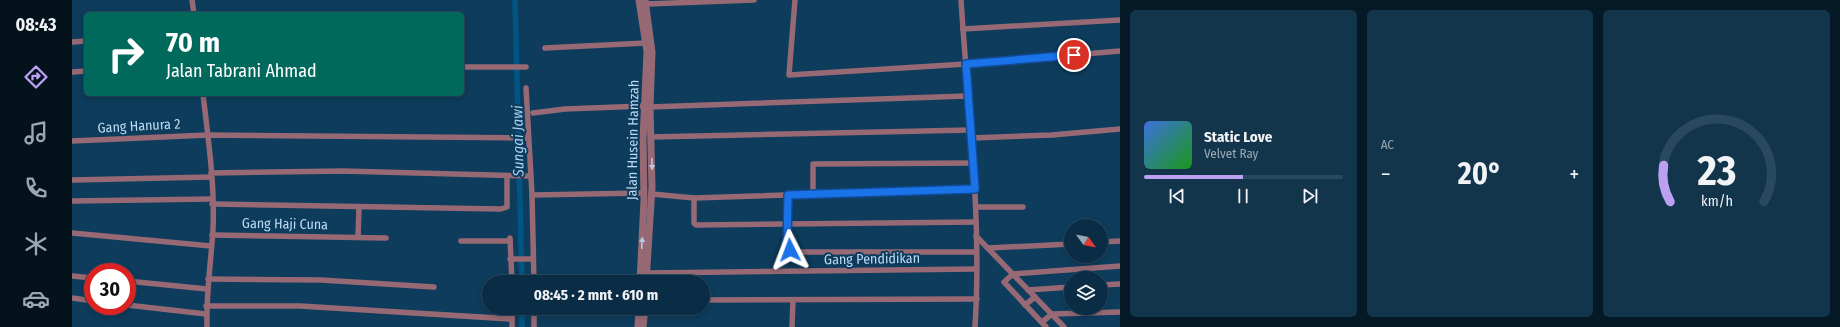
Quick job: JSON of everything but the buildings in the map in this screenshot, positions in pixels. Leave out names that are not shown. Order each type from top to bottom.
[{"type":"street","points":[[192,0],[194,12]]},
{"type":"street","points":[[643,1],[754,0]]},
{"type":"street","points":[[795,0],[790,75],[966,64],[1120,51]]},
{"type":"street","points":[[961,0],[976,207],[977,299],[975,327]]},
{"type":"street","name":"Jalan Husein Hamzah","points":[[640,275],[647,106],[646,43],[643,1]]},
{"type":"street","name":"Jalan Husein Hamzah","points":[[643,1],[652,52],[647,106],[651,137],[652,194],[648,273]]},
{"type":"street","points":[[963,29],[1120,20]]},
{"type":"street","points":[[72,42],[84,41]]},
{"type":"street","points":[[545,48],[646,43]]},
{"type":"street","points":[[464,67],[523,67]]},
{"type":"street","points":[[72,72],[84,71]]},
{"type":"street","points":[[526,88],[527,176],[532,195],[534,275]]},
{"type":"street","points":[[203,96],[208,135],[212,201],[212,235],[206,306],[207,327]]},
{"type":"street","points":[[533,113],[565,109],[967,96]]},
{"type":"street","points":[[971,138],[1052,135],[1120,129]]},
{"type":"street","points":[[651,137],[970,130]]},
{"type":"street","name":"Gang Hanura 2","points":[[72,141],[208,135],[526,138]]},
{"type":"street","points":[[813,194],[813,164],[973,163]]},
{"type":"street","points":[[72,180],[343,171],[527,176]]},
{"type":"street","points":[[72,201],[212,201],[359,207],[505,209],[507,207],[509,176]]},
{"type":"street","points":[[652,194],[694,198],[975,189]]},
{"type":"street","points":[[532,195],[644,193]]},
{"type":"street","points":[[788,195],[788,247],[790,250],[797,253],[976,252]]},
{"type":"street","points":[[694,198],[694,223],[696,225],[976,222]]},
{"type":"street","points":[[358,237],[359,207]]},
{"type":"street","points":[[976,207],[1023,207]]},
{"type":"street","points":[[72,233],[211,246]]},
{"type":"street","name":"Gang Haji Cuna","points":[[212,235],[386,238]]},
{"type":"street","points":[[976,236],[1064,327]]},
{"type":"street","points":[[461,241],[510,240],[512,275]]},
{"type":"street","points":[[1108,242],[1120,241]]},
{"type":"street","points":[[988,248],[1064,244]]},
{"type":"street","points":[[512,259],[533,259]]},
{"type":"street","points":[[1046,327],[1004,282],[1013,274],[1120,266]]},
{"type":"street","name":"Gang Pendidikan","points":[[648,273],[976,269]]},
{"type":"street","points":[[72,276],[84,277]]},
{"type":"street","points":[[208,280],[322,280],[434,287]]},
{"type":"street","points":[[136,282],[207,289]]},
{"type":"street","points":[[1108,285],[1120,284]]},
{"type":"street","points":[[1028,290],[1064,287]]},
{"type":"street","points":[[1025,305],[1035,297]]},
{"type":"street","points":[[72,298],[84,300]]},
{"type":"street","points":[[710,300],[977,299]]},
{"type":"street","points":[[792,327],[793,300]]},
{"type":"street","points":[[136,306],[206,314]]},
{"type":"street","points":[[206,306],[300,306],[512,319]]},
{"type":"street","points":[[1042,322],[1052,314],[1120,312]]},
{"type":"street","points":[[512,315],[512,327]]},
{"type":"street","points":[[534,315],[534,327]]},
{"type":"street","points":[[638,327],[639,315]]},
{"type":"street","points":[[644,327],[645,315]]},
{"type":"waterway","name":"Sungai Jawi","points":[[515,0],[522,275]]},
{"type":"waterway","name":"Sungai Jawi","points":[[522,315],[522,327]]},
{"type":"route","points":[[790,250],[787,244],[789,224],[788,195],[975,189],[966,64],[1074,55]]}]
